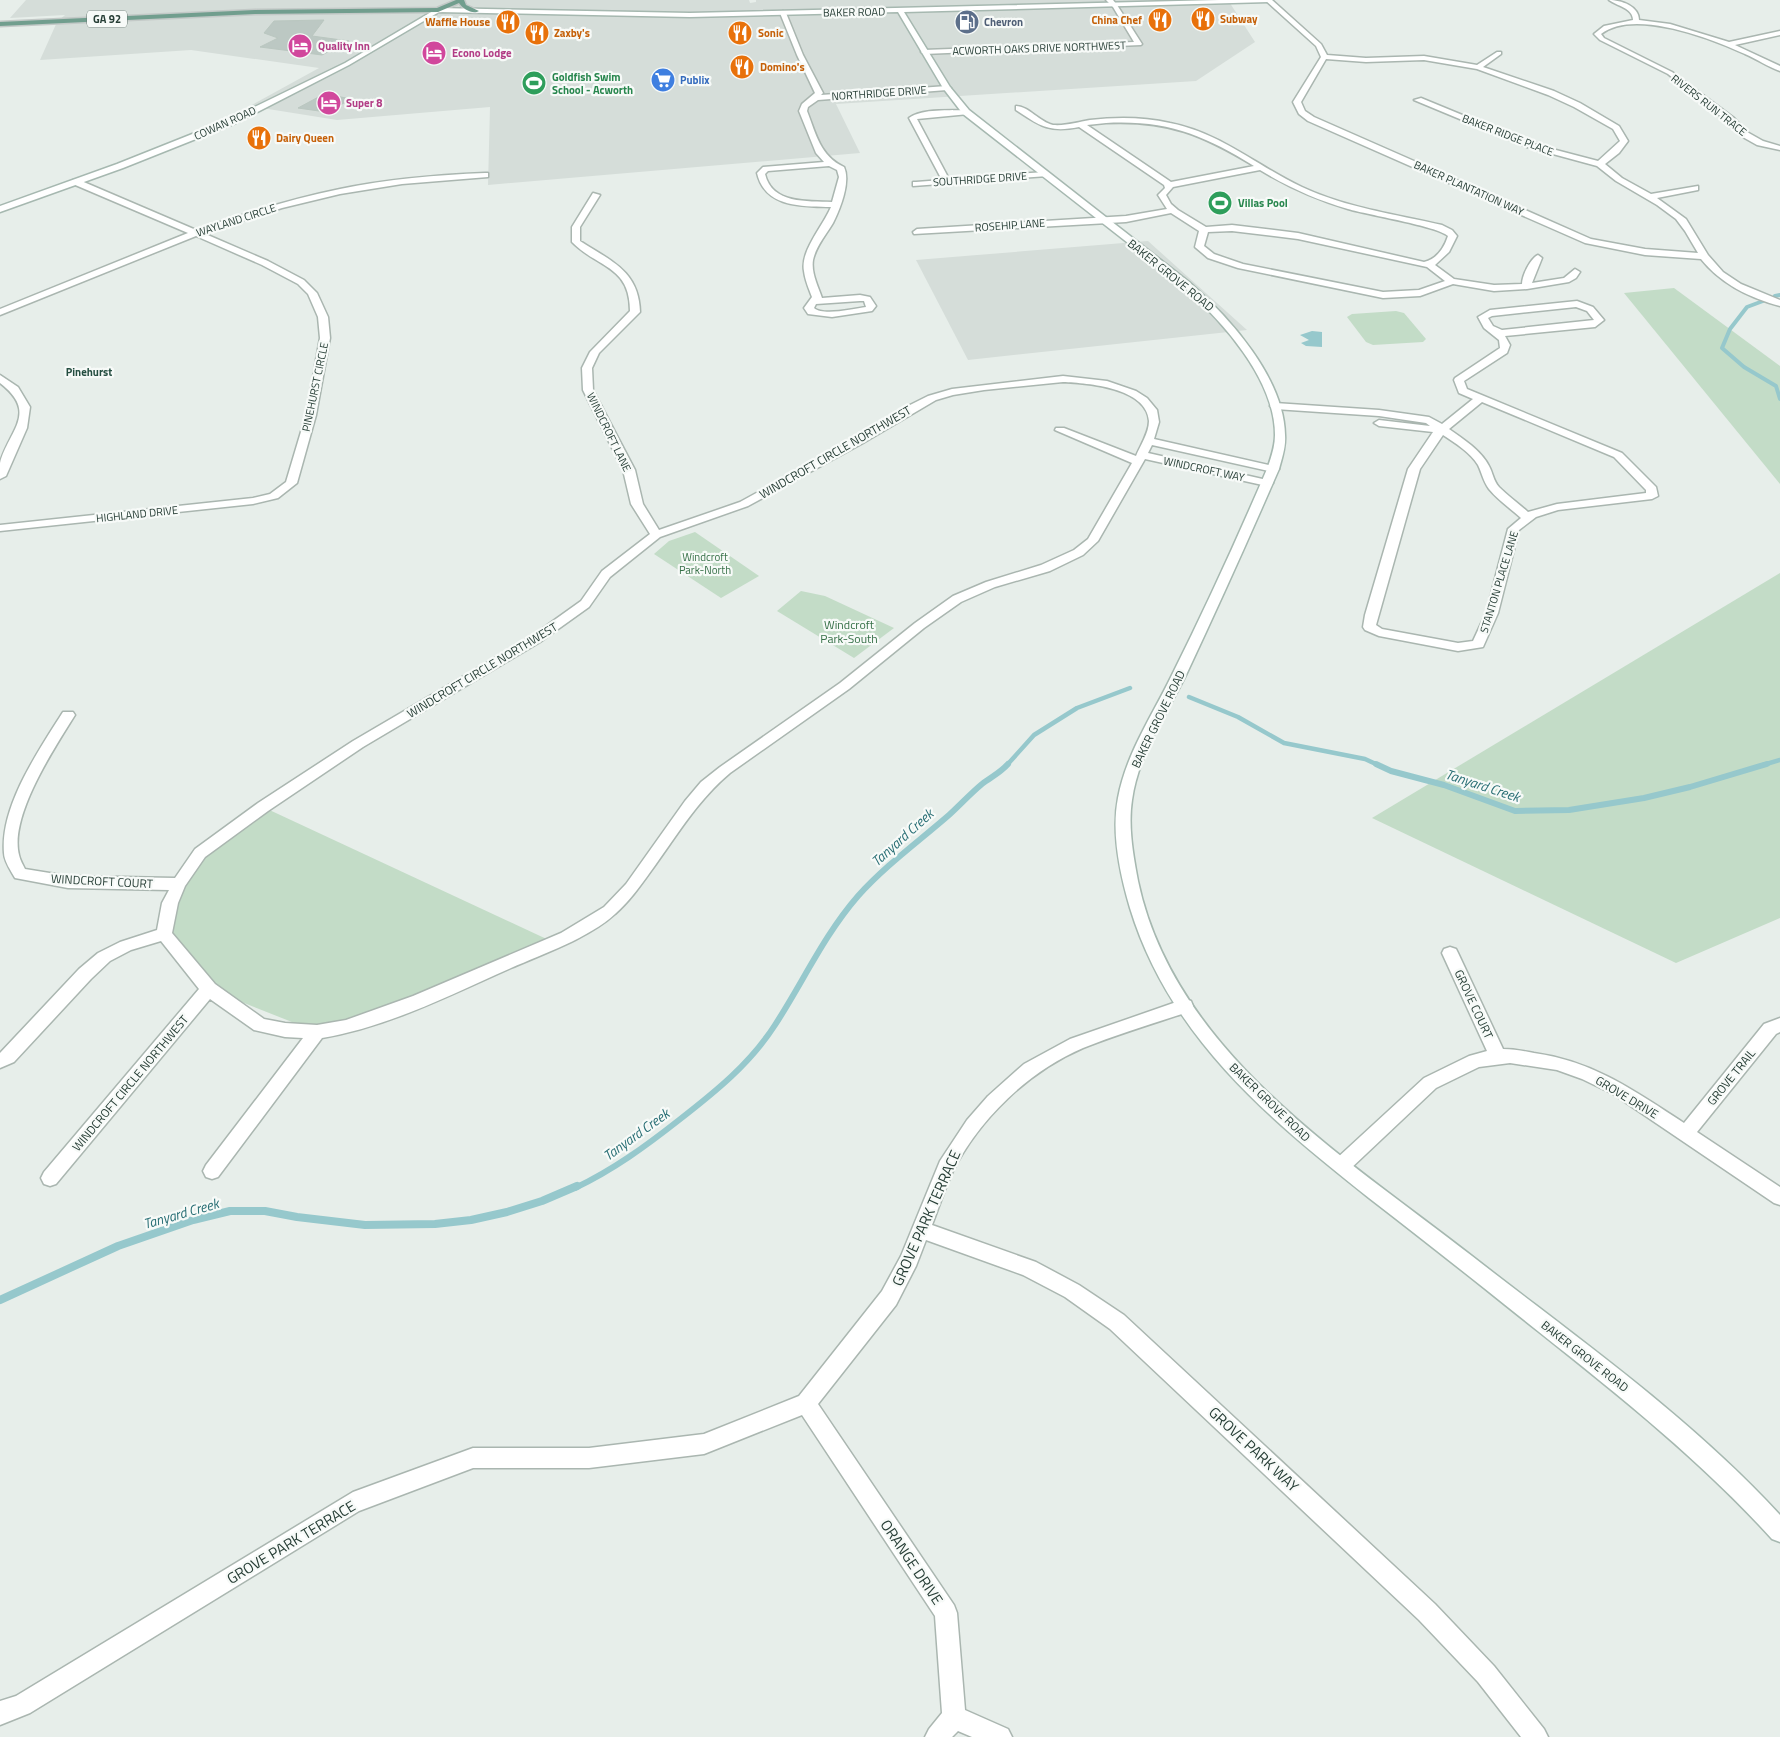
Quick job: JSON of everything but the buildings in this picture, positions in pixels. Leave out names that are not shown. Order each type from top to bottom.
[{"type":"main road","name":"GA 92","points":[[0,24],[255,12],[389,10],[461,1]]},
{"type":"main road","points":[[461,1],[464,6],[476,11]]},
{"type":"street","points":[[1109,0],[1115,6]]},
{"type":"street","points":[[1269,0],[1319,45],[1324,58],[1366,60],[1424,58],[1478,66],[1551,93],[1577,105],[1616,128],[1624,141],[1616,151],[1600,164],[1628,187],[1650,197],[1680,218],[1717,274],[1740,287],[1780,303]]},
{"type":"street","name":"BAKER ROAD","points":[[436,4],[476,11],[608,15],[783,14],[1115,6],[1269,0]]},
{"type":"street","points":[[1612,0],[1630,9],[1636,15],[1636,22]]},
{"type":"street","name":"COWAN ROAD","points":[[0,209],[200,135],[278,100],[347,64],[436,4]]},
{"type":"street","name":"ACWORTH OAKS DRIVE NORTHWEST","points":[[924,52],[1139,44],[1115,6]]},
{"type":"street","name":"BAKER GROVE ROAD","points":[[900,11],[947,88],[966,112],[1186,284],[1222,318],[1244,346],[1267,386],[1276,411],[1280,440],[1273,469],[1180,674],[1148,734],[1136,762],[1125,798],[1124,845],[1135,900],[1160,962],[1185,1006],[1222,1056],[1295,1128],[1658,1413],[1726,1475],[1780,1531]]},
{"type":"street","name":"NORTHRIDGE DRIVE","points":[[783,14],[800,55],[819,93],[816,98]]},
{"type":"street","name":"RIVERS RUN TRACE","points":[[1780,68],[1729,44],[1671,27],[1636,22],[1611,26],[1600,30],[1597,34],[1602,39],[1670,73],[1731,120],[1744,134],[1760,143],[1780,148]]},
{"type":"street","points":[[1729,44],[1780,33]]},
{"type":"street","points":[[1478,66],[1499,54]]},
{"type":"street","name":"BAKER PLANTATION WAY","points":[[1324,58],[1297,102],[1302,112],[1311,119],[1588,241],[1619,249],[1661,254],[1704,256]]},
{"type":"street","name":"NORTHRIDGE DRIVE","points":[[816,98],[947,88]]},
{"type":"street","points":[[816,98],[805,106],[803,111],[820,153],[830,164]]},
{"type":"street","name":"BAKER RIDGE PLACE","points":[[1418,100],[1527,144],[1565,157],[1600,164]]},
{"type":"street","points":[[1019,108],[1054,128],[1080,124],[1137,121],[1182,127],[1219,142],[1300,189],[1374,214],[1439,227],[1449,232],[1453,236],[1448,246],[1430,265]]},
{"type":"street","points":[[947,182],[913,118],[920,115],[966,112]]},
{"type":"street","points":[[1080,124],[1169,185],[1262,167]]},
{"type":"street","points":[[814,301],[860,298],[867,300],[871,306],[869,309],[859,311],[819,314],[811,312],[808,306],[817,298],[808,270],[809,260],[813,247],[829,222],[835,206],[843,172],[837,166],[830,164],[766,169],[761,173],[766,188],[773,194],[797,202],[835,206]]},
{"type":"street","name":"SOUTHRIDGE DRIVE","points":[[916,184],[1045,174]]},
{"type":"street","name":"WAYLAND CIRCLE","points":[[0,312],[194,234],[278,206],[321,196],[402,182],[485,175]]},
{"type":"street","name":"PINEHURST CIRCLE","points":[[76,182],[265,263],[301,282],[312,293],[323,317],[325,338],[311,415],[291,483],[274,496]]},
{"type":"street","points":[[1169,185],[1169,188],[1162,195],[1171,208],[1204,230],[1226,228],[1267,231],[1298,236],[1418,264],[1430,265],[1451,281],[1494,288],[1527,286],[1566,280],[1573,276],[1575,272]]},
{"type":"street","points":[[1650,197],[1694,188]]},
{"type":"street","name":"WINDCROFT LANE","points":[[596,194],[576,227],[576,242],[617,270],[629,282],[634,291],[635,312],[595,352],[587,368],[588,390],[630,470],[637,504],[656,535]]},
{"type":"street","name":"ROSEHIP LANE","points":[[917,232],[1126,219],[1171,208]]},
{"type":"street","points":[[1204,230],[1199,247],[1211,256],[1241,266],[1314,280],[1370,294],[1401,296],[1420,293],[1451,281]]},
{"type":"street","points":[[1527,286],[1527,279],[1538,258]]},
{"type":"street","points":[[1577,304],[1590,309],[1598,320],[1595,324],[1554,329],[1496,332],[1484,322],[1483,317],[1490,313],[1577,304]]},
{"type":"street","name":"STANTON PLACE LANE","points":[[1442,430],[1423,452],[1414,468],[1369,627],[1379,632],[1458,647],[1478,644],[1492,613],[1514,529],[1528,518],[1557,507],[1652,496],[1652,489],[1618,455],[1463,391],[1459,380],[1504,351],[1506,346],[1505,340],[1496,332]]},
{"type":"street","points":[[0,378],[14,390],[25,407],[22,428],[0,476]]},
{"type":"street","name":"WINDCROFT CIRCLE NORTHWEST","points":[[1063,379],[1091,380],[1108,384],[1135,395],[1151,412],[1154,422],[1147,441],[1098,531],[1087,546],[1064,560],[985,586],[948,605],[861,674],[724,770],[706,786],[690,805],[631,888],[609,911],[568,937],[419,1001],[346,1027],[317,1032],[285,1030],[260,1025],[209,988],[164,934],[170,903],[179,884],[200,853],[263,807],[358,744],[536,639],[584,604],[606,574],[656,535],[744,504],[860,441],[914,407],[932,398],[952,392],[1063,379]]},
{"type":"street","points":[[1276,411],[1366,419],[1423,429],[1442,430],[1481,398]]},
{"type":"street","points":[[1276,411],[1411,416],[1429,420],[1461,442],[1478,458],[1484,466],[1487,478],[1495,489],[1528,518]]},
{"type":"street","points":[[1060,430],[1139,458]]},
{"type":"street","name":"WINDCROFT WAY","points":[[1147,441],[1273,469]]},
{"type":"street","name":"WINDCROFT WAY","points":[[1139,458],[1267,483]]},
{"type":"street","name":"HIGHLAND DRIVE","points":[[0,528],[253,501],[274,496]]},
{"type":"street","name":"WINDCROFT COURT","points":[[68,715],[36,765],[12,825],[11,856],[20,874],[68,882],[179,884]]},
{"type":"street","points":[[0,1062],[8,1057],[85,974],[104,957],[126,946],[164,934]]},
{"type":"street","name":"GROVE COURT","points":[[1450,953],[1498,1056]]},
{"type":"street","name":"WINDCROFT CIRCLE NORTHWEST","points":[[50,1178],[209,988]]},
{"type":"street","name":"GROVE PARK TERRACE","points":[[0,1713],[31,1700],[353,1503],[473,1458],[589,1458],[704,1444],[806,1403],[889,1298],[906,1267],[938,1184],[955,1150],[973,1125],[1012,1084],[1030,1069],[1076,1044],[1185,1006]]},
{"type":"street","name":"GROVE TRAIL","points":[[1686,1133],[1770,1029],[1780,1025]]},
{"type":"street","points":[[212,1172],[317,1032]]},
{"type":"street","name":"GROVE DRIVE","points":[[1342,1165],[1430,1083],[1475,1061],[1498,1056],[1524,1057],[1549,1061],[1588,1074],[1620,1089],[1780,1197]]},
{"type":"street","name":"GROVE PARK WAY","points":[[921,1229],[1029,1268],[1072,1291],[1117,1322],[1434,1618],[1503,1694],[1536,1737]]},
{"type":"street","name":"ORANGE DRIVE","points":[[806,1403],[946,1613],[954,1717]]},
{"type":"street","points":[[937,1737],[954,1717],[1000,1737]]},
{"type":"shaded area","points":[[26,0],[749,0],[750,3],[756,2],[756,0],[1228,0],[1255,42],[1196,81],[836,104],[860,153],[488,185],[490,107],[337,120],[250,106],[319,68],[191,50],[40,60],[57,22],[65,15],[10,18]]},
{"type":"shaded area","points":[[1148,241],[1247,330],[968,360],[916,260]]},
{"type":"green space","points":[[1674,288],[1780,366],[1780,484],[1624,293]]},
{"type":"green space","points":[[1396,311],[1404,313],[1426,339],[1423,342],[1373,345],[1366,342],[1347,317],[1352,314]]},
{"type":"green space","name":"Windcroft Park-North","points":[[695,532],[759,576],[721,598],[654,554],[669,541]]},
{"type":"green space","points":[[1780,573],[1780,918],[1676,963],[1372,818]]},
{"type":"green space","name":"Windcroft Park-South","points":[[801,591],[825,596],[894,628],[854,658],[777,611]]},
{"type":"green space","points":[[263,807],[553,942],[419,1001],[317,1032],[209,989],[164,934],[179,884],[228,834]]},
{"type":"water","points":[[1312,331],[1322,332],[1322,347],[1306,346],[1301,343],[1309,340],[1300,335]]},
{"type":"waterway","name":"Tanyard Creek","points":[[1775,296],[1780,295]]},
{"type":"waterway","name":"Tanyard Creek","points":[[1763,301],[1747,307],[1730,329],[1722,348],[1744,367],[1776,386],[1780,399]]},
{"type":"waterway","name":"Tanyard Creek","points":[[1008,764],[1034,735],[1077,708],[1130,688]]},
{"type":"waterway","name":"Tanyard Creek","points":[[1189,697],[1238,717],[1284,743],[1365,759],[1378,765]]},
{"type":"waterway","name":"Tanyard Creek","points":[[1763,765],[1780,760]]},
{"type":"waterway","name":"Tanyard Creek","points":[[575,1188],[642,1148],[667,1130],[731,1077],[755,1052],[775,1025],[824,943],[858,896],[891,864],[982,784],[1008,764]]},
{"type":"waterway","name":"Tanyard Creek","points":[[1376,764],[1391,771],[1444,785],[1515,811],[1569,810],[1644,798],[1690,787],[1767,764]]},
{"type":"waterway","name":"Tanyard Creek","points":[[0,1300],[118,1246],[193,1220],[230,1211],[265,1211],[297,1217],[365,1225],[435,1224],[471,1220],[507,1212],[542,1201],[577,1186]]},
{"type":"place","name":"Subway","points":[[1203,19]]},
{"type":"place","name":"China Chef","points":[[1160,20]]},
{"type":"place","name":"Waffle House","points":[[508,22]]},
{"type":"place","name":"Chevron","points":[[967,22]]},
{"type":"place","name":"Zaxby's","points":[[537,33]]},
{"type":"place","name":"Sonic","points":[[740,33]]},
{"type":"place","name":"Quality Inn","points":[[300,46]]},
{"type":"place","name":"Econo Lodge","points":[[434,53]]},
{"type":"place","name":"Domino's","points":[[742,67]]},
{"type":"place","name":"Publix","points":[[663,80]]},
{"type":"place","name":"Goldfish Swim School - Acworth","points":[[534,83]]},
{"type":"place","name":"Super 8","points":[[329,103]]},
{"type":"place","name":"Dairy Queen","points":[[259,138]]},
{"type":"place","name":"Villas Pool","points":[[1220,203]]},
{"type":"district","name":"Pinehurst","points":[[89,372]]}]
